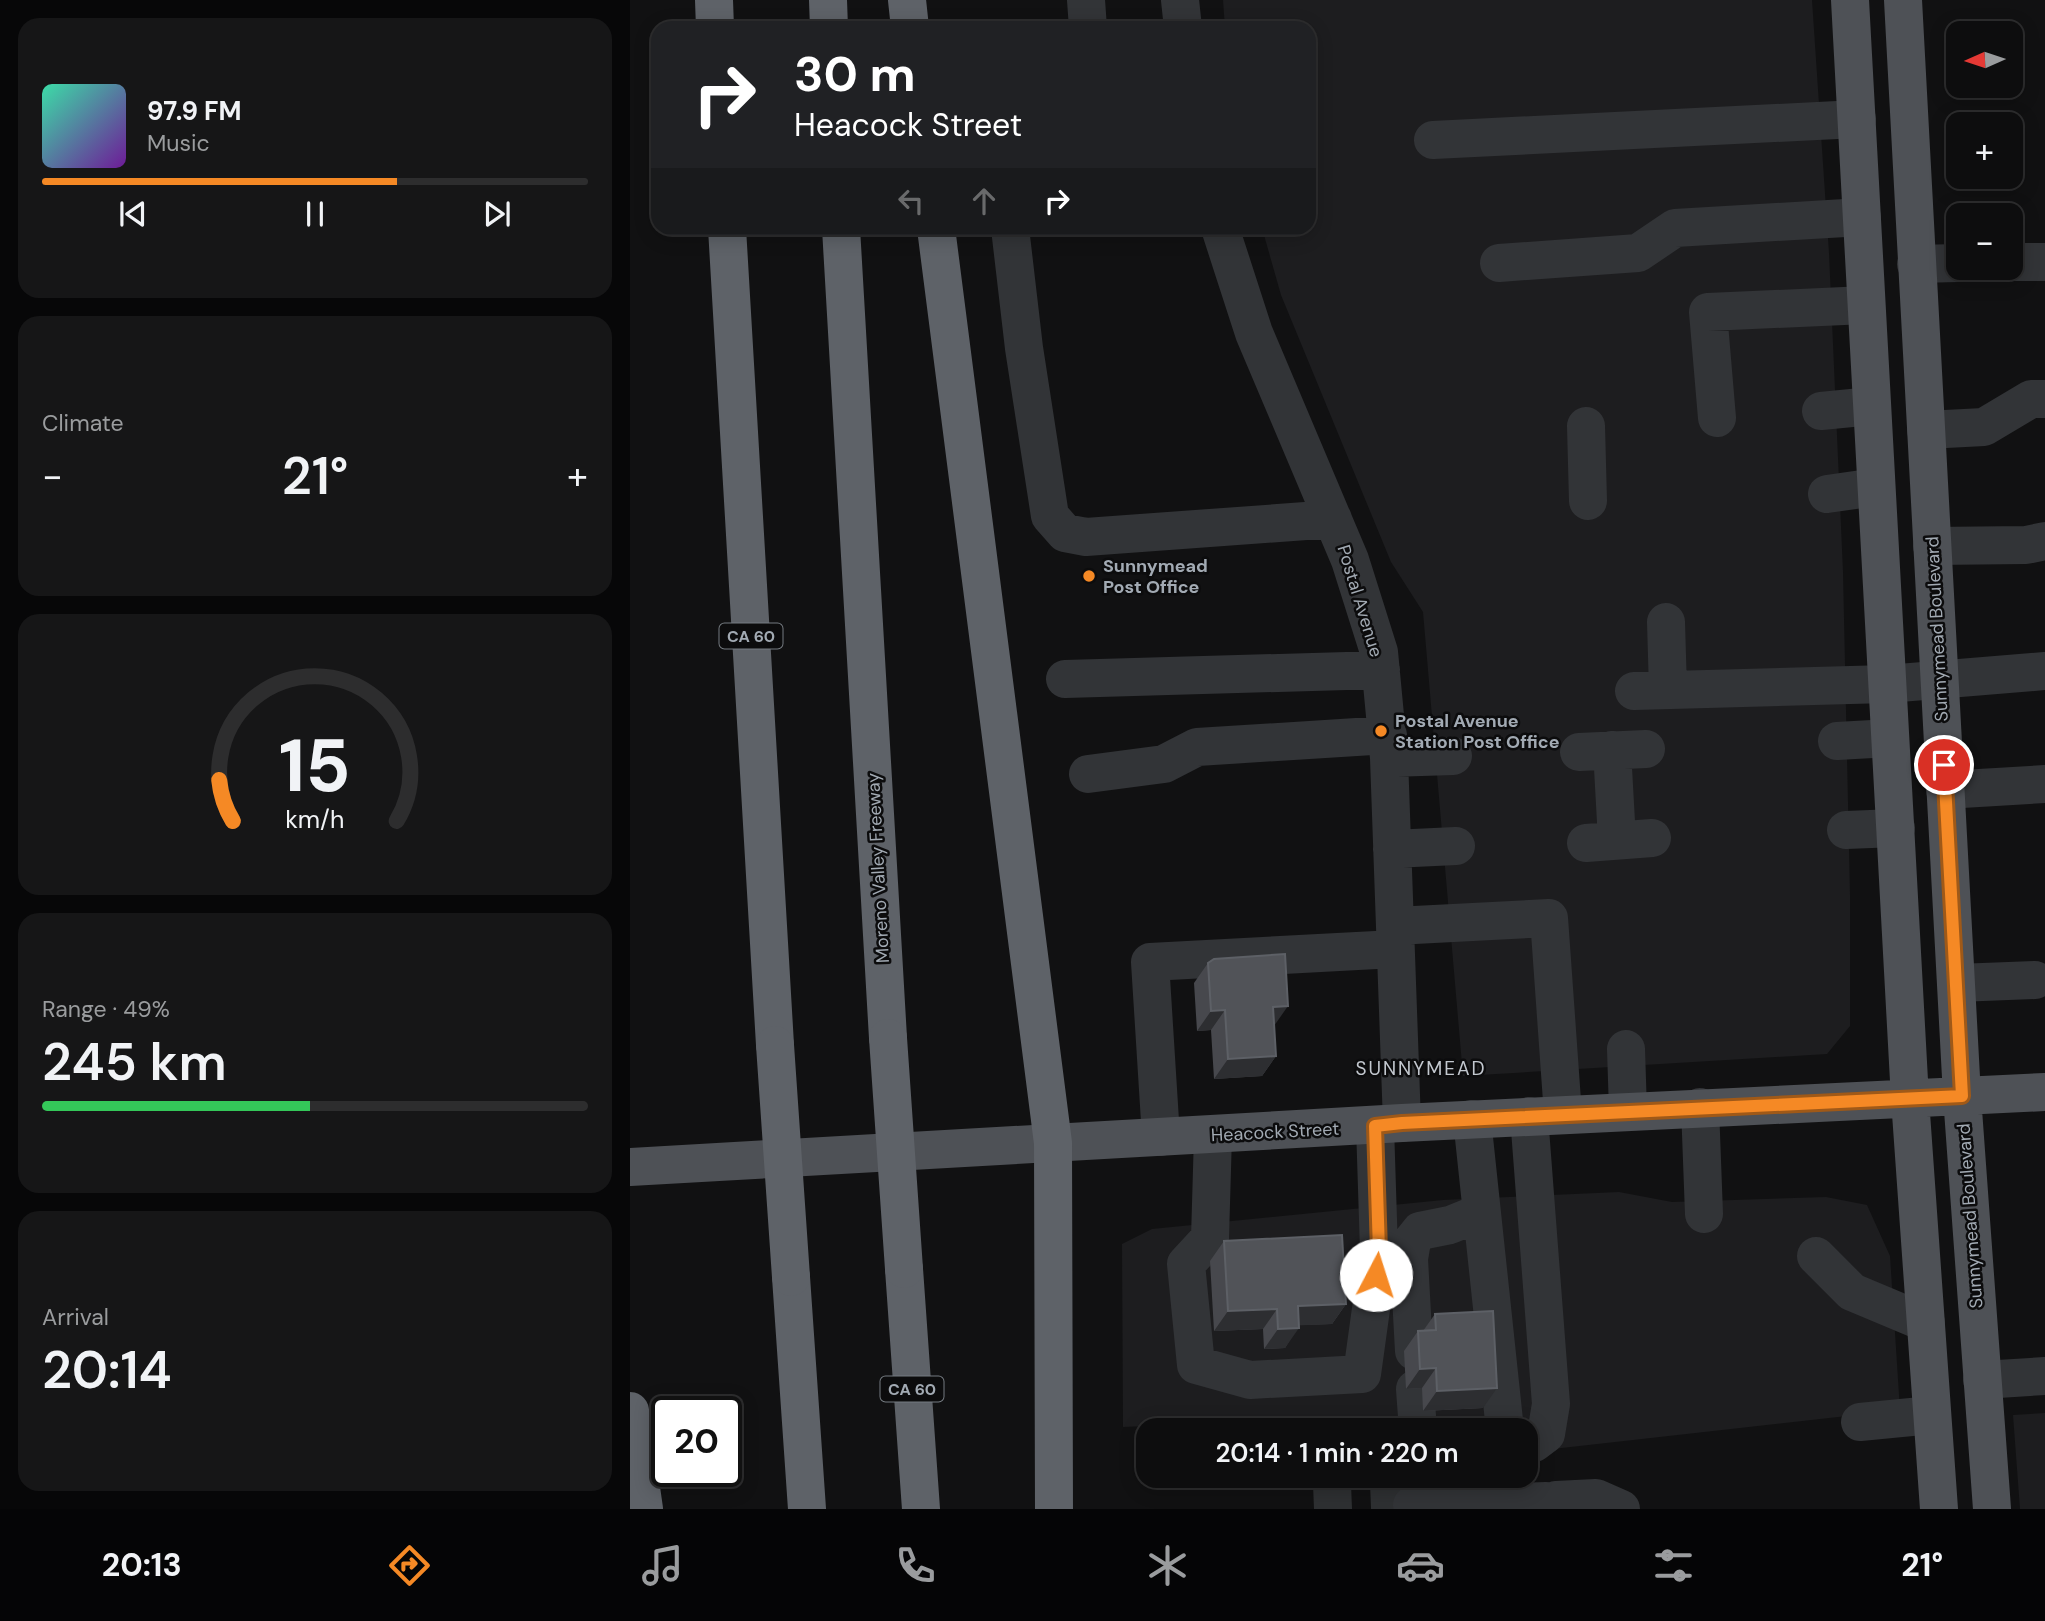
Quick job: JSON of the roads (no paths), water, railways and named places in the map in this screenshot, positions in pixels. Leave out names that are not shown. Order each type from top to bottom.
[{"type":"highway","points":[[713,0],[714,21]]},
{"type":"highway","points":[[828,0],[829,21]]},
{"type":"highway","points":[[907,0],[909,21]]},
{"type":"highway","name":"CA 60","points":[[727,235],[775,1045],[807,1509]]},
{"type":"highway","name":"Moreno Valley Freeway","points":[[841,235],[888,1038],[921,1509]]},
{"type":"highway","points":[[937,235],[1053,1143],[1054,1509]]},
{"type":"highway","points":[[630,1411],[644,1509]]},
{"type":"main road","points":[[1850,0],[1910,1099],[1938,1509]]},
{"type":"main road","name":"Sunnymead Boulevard","points":[[1903,0],[1962,1096],[1992,1509]]},
{"type":"main road","name":"Heacock Street","points":[[630,1167],[1546,1115],[2045,1092]]},
{"type":"street","points":[[1086,0],[1088,21]]},
{"type":"street","points":[[1180,0],[1182,21]]},
{"type":"street","points":[[1433,140],[1857,119]]},
{"type":"street","points":[[1499,263],[1638,253],[1675,228],[1862,217]]},
{"type":"street","points":[[1011,235],[1024,348],[1050,516],[1065,533],[1086,537],[1332,519]]},
{"type":"street","name":"Postal Avenue","points":[[1213,1135],[1210,1238],[1186,1264],[1196,1365],[1250,1380],[1362,1374],[1379,1251],[1388,1125],[1395,937],[1389,747],[1379,652],[1349,560],[1255,334],[1222,235]]},
{"type":"street","points":[[2023,262],[2045,262]]},
{"type":"street","points":[[1916,264],[1946,263]]},
{"type":"street","points":[[1717,418],[1708,313],[1866,305]]},
{"type":"street","points":[[1926,430],[1983,426],[2031,399],[2045,398]]},
{"type":"street","points":[[1821,411],[1872,406]]},
{"type":"street","points":[[1586,426],[1588,501]]},
{"type":"street","points":[[1827,494],[1876,487]]},
{"type":"street","points":[[1932,546],[2025,545],[2045,541]]},
{"type":"street","points":[[1666,622],[1651,691],[1887,684],[2045,671]]},
{"type":"street","points":[[1065,679],[1381,670]]},
{"type":"street","points":[[1837,741],[1890,738]]},
{"type":"street","points":[[1088,774],[1164,764],[1197,747],[1389,747],[1453,756]]},
{"type":"street","points":[[1612,750],[1618,840]]},
{"type":"street","points":[[1945,790],[2045,784]]},
{"type":"street","points":[[1846,830],[1896,828]]},
{"type":"street","points":[[1392,849],[1457,846]]},
{"type":"street","points":[[1161,1137],[1150,962],[1549,918],[1546,1115],[1551,1404],[1546,1434],[1538,1440]]},
{"type":"street","points":[[1956,983],[2035,980]]},
{"type":"street","points":[[1626,1049],[1628,1111]]},
{"type":"street","points":[[1700,1107],[1704,1214]]},
{"type":"street","points":[[1472,1119],[1504,1418]]},
{"type":"street","points":[[1413,1350],[1409,1259],[1412,1241],[1420,1231],[1450,1225],[1482,1212]]},
{"type":"street","points":[[1815,1256],[1852,1292],[1926,1323]]},
{"type":"street","points":[[1982,1380],[2045,1376]]},
{"type":"street","points":[[1415,1388],[1417,1418]]},
{"type":"street","points":[[1860,1422],[1932,1415]]},
{"type":"street","points":[[1412,1505],[1544,1500]]},
{"type":"tunnel","points":[[1314,1509],[1412,1505]]},
{"type":"place","name":"Sunnymead Post Office","points":[[1089,576]]},
{"type":"place","name":"Postal Avenue Station Post Office","points":[[1381,731]]},
{"type":"district","name":"SUNNYMEAD","points":[[1421,1068]]}]
